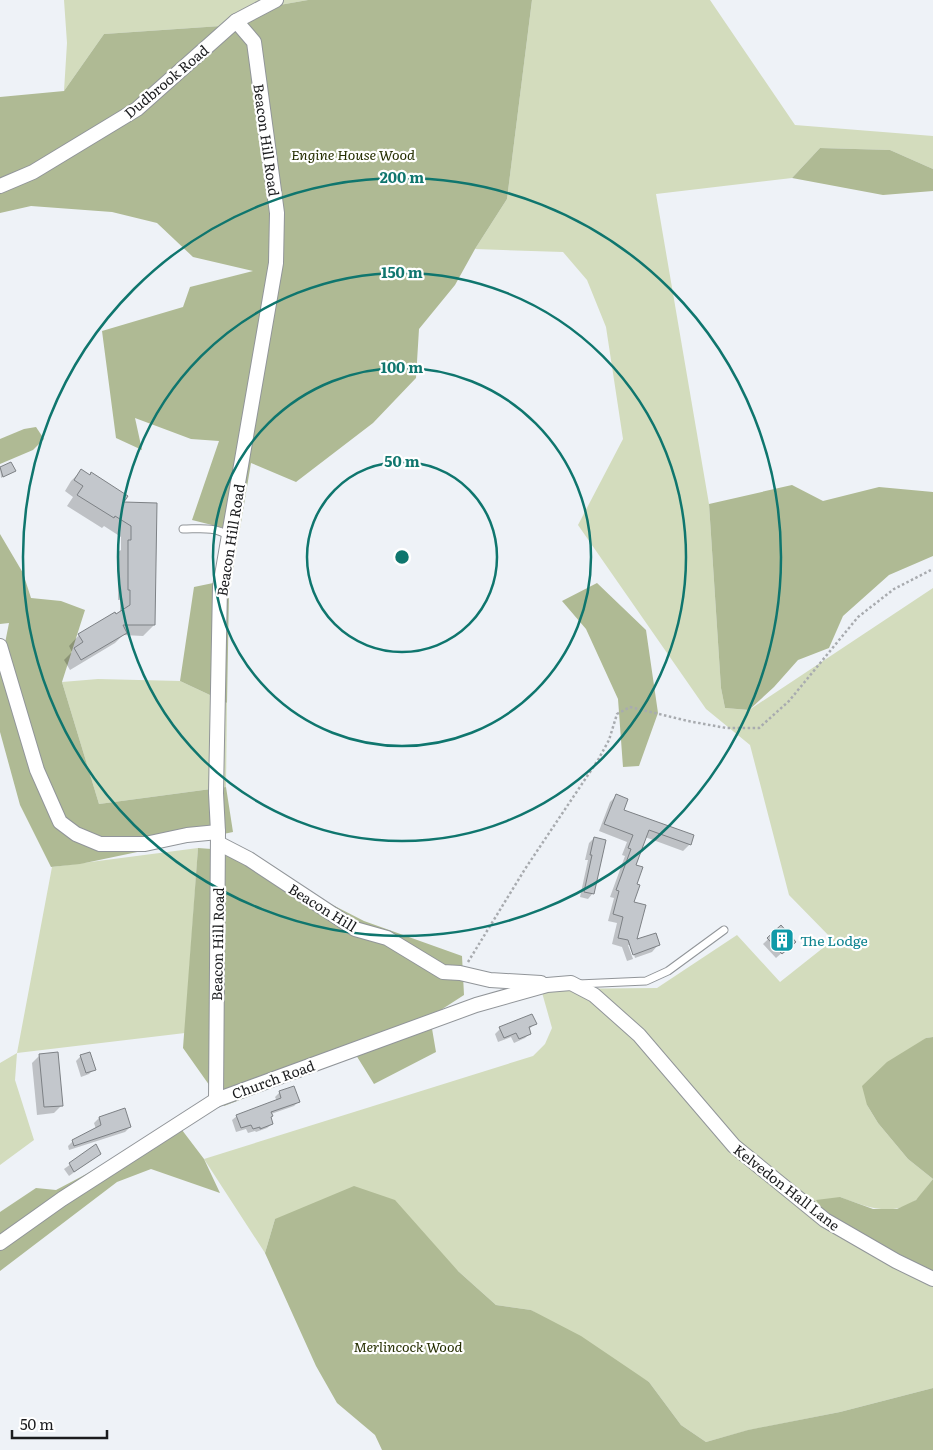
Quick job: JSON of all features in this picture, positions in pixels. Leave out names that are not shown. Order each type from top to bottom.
[{"type":"street","name":"Dudbrook Road","points":[[0,186],[33,172],[137,109],[236,21],[276,0]]},
{"type":"street","name":"Beacon Hill Road","points":[[216,1100],[218,837],[216,794],[220,587],[276,262],[277,213],[254,42],[236,21]]},
{"type":"street","points":[[0,646],[37,770],[60,822],[76,834],[100,844],[145,844],[186,835],[218,837]]},
{"type":"street","name":"Beacon Hill","points":[[218,837],[355,929],[387,938],[443,972],[460,973],[490,980],[538,982],[547,985]]},
{"type":"street","name":"Church Road","points":[[0,1243],[62,1199],[216,1100],[476,1005],[547,985],[565,982],[577,985]]},
{"type":"street","name":"Kelvedon Hall Lane","points":[[577,985],[594,995],[639,1035],[734,1146],[825,1220],[896,1261],[933,1279]]},
{"type":"lane","points":[[183,529],[221,530],[229,537]]},
{"type":"lane","points":[[577,985],[646,981],[668,971],[724,930]]},
{"type":"path","points":[[460,973],[525,869],[598,760],[609,740],[618,714],[630,707],[726,728],[759,728],[789,701],[858,617],[894,589],[933,569]]},
{"type":"green space","points":[[64,0],[308,0],[268,7],[221,26],[104,34],[64,91],[67,43]]},
{"type":"green space","name":"Engine House Wood","points":[[308,0],[532,0],[507,199],[475,249],[455,285],[419,329],[416,378],[373,423],[296,482],[251,463],[229,594],[227,703],[180,681],[194,587],[218,582],[224,528],[192,520],[219,441],[191,439],[135,418],[142,450],[116,438],[102,331],[183,307],[190,287],[253,271],[193,257],[157,223],[112,212],[31,206],[0,213],[0,97],[64,91],[104,34],[221,26],[268,7]]},
{"type":"green space","points":[[532,0],[710,0],[795,125],[933,136],[933,169],[890,150],[820,148],[792,178],[656,194],[709,504],[721,688],[725,708],[749,710],[933,588],[933,1037],[926,1038],[867,1105],[878,1123],[908,1159],[933,1179],[916,1200],[897,1208],[878,1209],[840,1197],[933,1276],[933,1388],[840,1412],[749,1430],[706,1442],[681,1425],[649,1382],[531,1310],[496,1305],[458,1271],[275,1219],[265,1253],[204,1159],[533,1056],[545,1044],[552,1028],[541,989],[657,988],[737,935],[780,982],[833,940],[789,895],[750,745],[706,709],[578,525],[623,439],[606,327],[587,280],[563,252],[475,249],[507,199]]},
{"type":"green space","points":[[820,148],[890,150],[933,169],[933,191],[883,195],[792,178]]},
{"type":"green space","points":[[36,427],[44,439],[33,450],[0,464],[0,439],[24,429]]},
{"type":"green space","points":[[792,485],[823,501],[879,487],[933,492],[933,556],[889,575],[843,616],[829,648],[798,660],[774,687],[749,710],[725,708],[721,688],[709,504]]},
{"type":"green space","points":[[0,534],[23,573],[31,598],[61,601],[85,610],[62,682],[99,804],[226,787],[233,832],[80,864],[51,867],[20,805],[0,732],[0,643],[5,643],[9,623],[0,624]]},
{"type":"green space","points":[[597,583],[646,630],[658,713],[639,766],[623,767],[618,699],[586,629],[562,601]]},
{"type":"green space","points":[[98,679],[180,681],[227,703],[226,787],[99,804],[62,682]]},
{"type":"green space","points":[[198,848],[185,1033],[17,1053],[52,867]]},
{"type":"green space","points":[[198,848],[225,850],[364,921],[462,956],[464,995],[430,1017],[436,1052],[374,1084],[356,1055],[224,1106],[183,1048]]},
{"type":"green space","points":[[933,1037],[933,1179],[908,1159],[878,1123],[867,1105],[862,1086],[887,1062],[926,1038]]},
{"type":"green space","points":[[17,1053],[15,1080],[34,1140],[0,1165],[0,1063]]},
{"type":"green space","points":[[182,1130],[204,1159],[220,1193],[151,1169],[117,1182],[0,1271],[0,1212],[36,1188],[56,1190],[130,1151]]},
{"type":"green space","points":[[933,1179],[933,1276],[830,1220],[816,1200],[840,1197],[873,1209],[897,1209],[916,1200]]},
{"type":"green space","name":"Merlincock Wood","points":[[354,1186],[395,1200],[458,1271],[496,1305],[531,1310],[581,1336],[649,1382],[681,1425],[706,1442],[748,1430],[840,1412],[933,1388],[933,1450],[382,1450],[375,1435],[337,1403],[316,1366],[265,1253],[275,1219]]},
{"type":"building","points":[[11,462],[16,471],[3,477],[0,467]]},
{"type":"building","points":[[81,469],[90,475],[91,472],[128,496],[124,502],[157,503],[155,625],[123,625],[127,633],[81,660],[74,648],[83,642],[78,634],[130,605],[130,590],[128,590],[128,540],[131,540],[131,526],[115,516],[114,518],[77,495],[83,486],[74,480]]},
{"type":"building","points":[[616,794],[628,799],[624,810],[694,835],[691,845],[649,830],[636,865],[643,867],[637,884],[640,885],[634,902],[646,905],[637,939],[656,933],[660,945],[633,955],[628,940],[618,938],[623,917],[613,914],[619,891],[616,890],[631,849],[628,848],[633,835],[604,824]]},
{"type":"building","points":[[594,837],[606,840],[594,894],[584,892]]},
{"type":"building","name":"The Lodge","points":[[781,925],[796,942],[782,954],[767,938]]},
{"type":"building","points":[[532,1014],[537,1024],[529,1027],[531,1034],[519,1039],[516,1033],[504,1038],[499,1027]]},
{"type":"building","points":[[58,1052],[63,1106],[44,1107],[39,1054]]},
{"type":"building","points":[[90,1052],[96,1070],[86,1073],[80,1055]]},
{"type":"building","points":[[294,1086],[300,1102],[271,1112],[273,1124],[260,1129],[260,1127],[253,1129],[251,1125],[241,1128],[236,1115],[281,1098],[279,1091]]},
{"type":"building","points":[[125,1108],[131,1127],[74,1146],[72,1140],[101,1125],[99,1117]]},
{"type":"building","points":[[96,1144],[101,1154],[74,1172],[69,1163]]},
{"type":"place","name":"The Lodge","points":[[782,940]]}]
